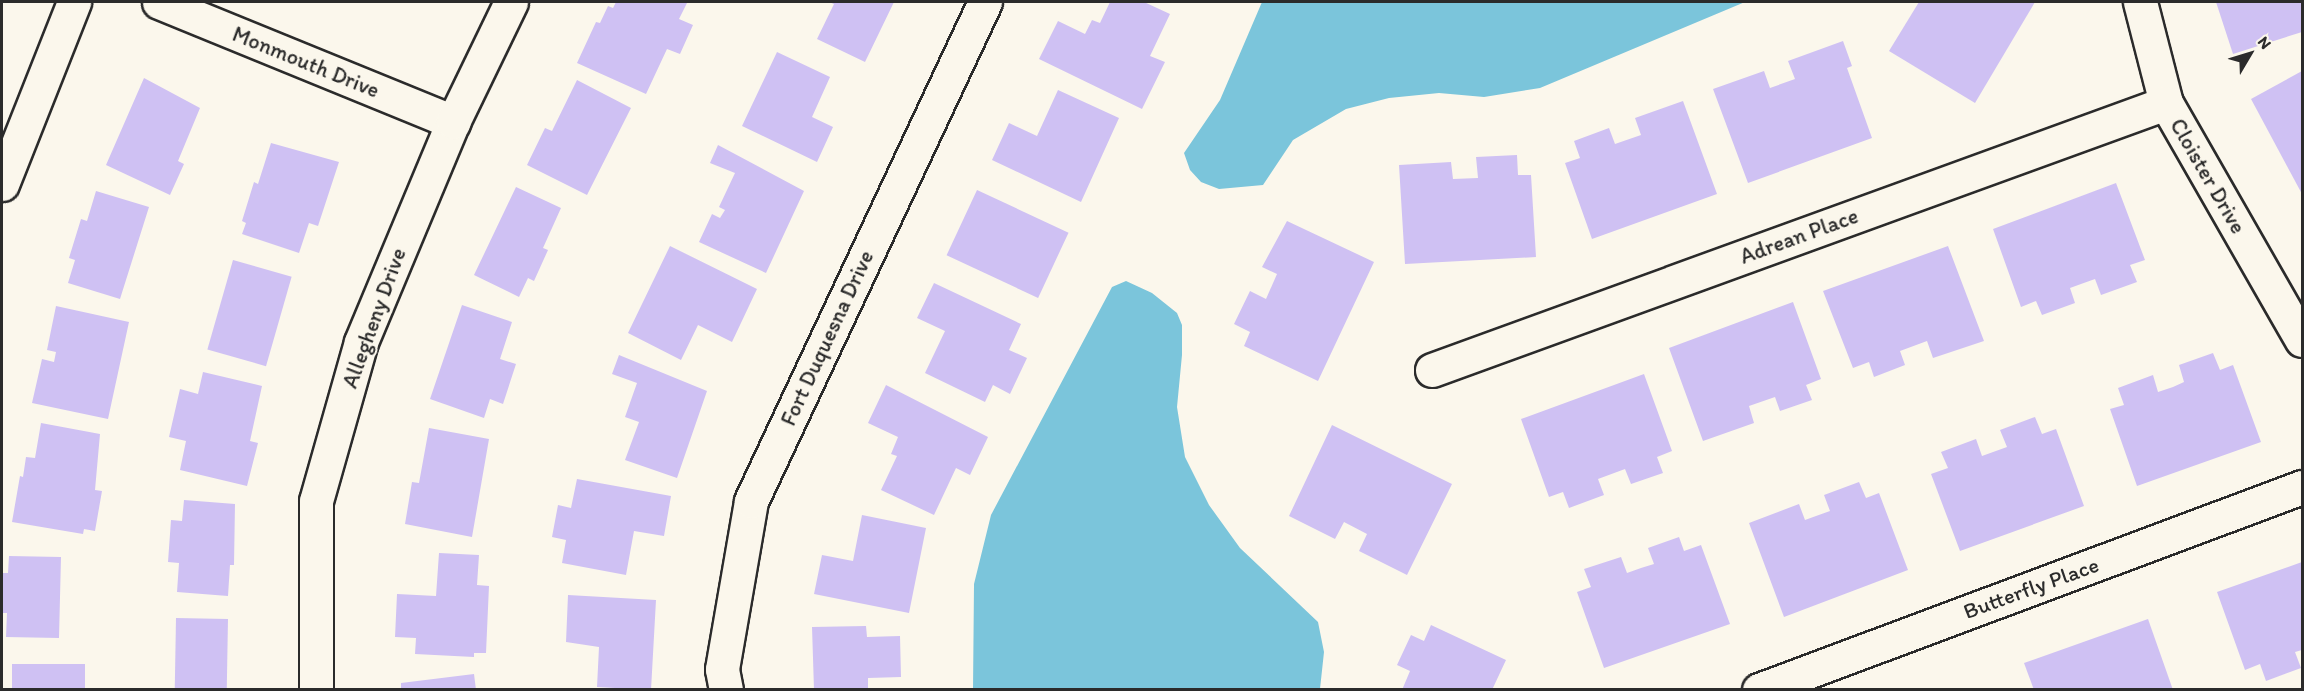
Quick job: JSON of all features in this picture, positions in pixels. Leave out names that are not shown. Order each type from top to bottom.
[{"type":"street","points":[[2,184],[74,2]]},
{"type":"street","name":"Monmouth Drive","points":[[159,2],[453,122]]},
{"type":"street","name":"Allegheny Drive","points":[[316,690],[316,501],[360,342],[453,122],[511,2]]},
{"type":"street","name":"Fort Duquesna Drive","points":[[726,690],[722,669],[751,501],[985,2]]},
{"type":"street","name":"Cloister Drive","points":[[2140,2],[2166,103],[2302,340]]},
{"type":"street","name":"Adrean Place","points":[[1432,370],[2166,103]]},
{"type":"street","name":"Butterfly Place","points":[[1759,690],[2302,488]]},
{"type":"water","points":[[1262,2],[1745,2],[1540,88],[1484,97],[1439,93],[1389,98],[1346,109],[1293,140],[1263,185],[1219,189],[1201,182],[1190,170],[1184,153],[1220,100]]},
{"type":"water","points":[[1126,281],[1152,293],[1177,313],[1182,325],[1182,355],[1177,407],[1185,457],[1209,505],[1240,548],[1318,622],[1324,652],[1320,689],[973,689],[974,584],[991,515],[1112,287]]},
{"type":"building","points":[[616,2],[687,3],[679,19],[693,25],[680,54],[667,49],[646,94],[577,63],[596,22],[600,23],[608,6],[613,8]]},
{"type":"building","points":[[829,2],[894,2],[865,62],[817,39],[834,4]]},
{"type":"building","points":[[1110,2],[1144,2],[1170,14],[1150,56],[1165,62],[1142,109],[1039,59],[1058,21],[1085,34],[1092,20],[1100,23]]},
{"type":"building","points":[[1919,2],[2035,2],[1975,103],[1889,51]]},
{"type":"building","points":[[2216,2],[2302,2],[2302,32],[2233,54]]},
{"type":"building","points":[[1843,41],[1852,66],[1847,68],[1872,138],[1748,183],[1713,89],[1764,71],[1770,88],[1795,79],[1788,61]]},
{"type":"building","points":[[777,52],[830,77],[812,117],[833,127],[817,162],[742,126]]},
{"type":"building","points":[[2302,71],[2302,194],[2251,99]]},
{"type":"building","points":[[144,78],[200,108],[178,161],[184,164],[170,195],[106,165]]},
{"type":"building","points":[[577,80],[631,108],[587,195],[527,165],[545,128],[552,131]]},
{"type":"building","points":[[1058,90],[1119,118],[1081,202],[992,160],[1009,123],[1037,136]]},
{"type":"building","points":[[1683,101],[1717,194],[1592,239],[1565,163],[1580,158],[1574,141],[1609,128],[1615,144],[1641,135],[1635,118]]},
{"type":"building","points":[[271,143],[339,162],[318,226],[309,223],[299,253],[242,234],[246,223],[242,221],[254,182],[258,184]]},
{"type":"building","points":[[718,145],[804,191],[766,273],[699,242],[712,214],[720,218],[725,210],[719,207],[735,173],[710,163]]},
{"type":"building","points":[[1517,155],[1518,175],[1531,175],[1536,257],[1405,264],[1399,165],[1451,162],[1453,179],[1478,178],[1476,157]]},
{"type":"building","points":[[2116,183],[2145,260],[2130,265],[2137,282],[2101,295],[2095,279],[2070,288],[2075,303],[2042,315],[2036,301],[2021,307],[1993,229]]},
{"type":"building","points":[[516,187],[561,208],[543,248],[548,250],[534,281],[528,278],[519,297],[474,275]]},
{"type":"building","points":[[977,190],[1069,233],[1038,298],[947,255]]},
{"type":"building","points":[[96,191],[149,207],[120,299],[68,283],[75,260],[69,258],[81,219],[87,221]]},
{"type":"building","points":[[1287,221],[1374,262],[1318,381],[1244,346],[1250,332],[1234,324],[1250,291],[1266,299],[1277,274],[1262,267]]},
{"type":"building","points":[[670,246],[757,289],[732,342],[698,325],[681,360],[628,333]]},
{"type":"building","points":[[1948,246],[1984,341],[1933,358],[1927,341],[1900,351],[1905,365],[1874,377],[1869,362],[1853,368],[1823,291]]},
{"type":"building","points":[[233,260],[292,277],[266,366],[207,349]]},
{"type":"building","points":[[934,283],[1021,324],[1009,350],[1027,358],[1010,394],[993,385],[985,402],[925,373],[945,331],[917,318]]},
{"type":"building","points":[[1793,302],[1821,379],[1806,385],[1812,400],[1780,411],[1775,397],[1749,406],[1754,423],[1703,441],[1669,348]]},
{"type":"building","points":[[462,305],[512,322],[500,359],[516,364],[503,404],[490,399],[484,418],[430,399]]},
{"type":"building","points":[[56,306],[129,322],[108,419],[32,403],[42,359],[54,362],[56,352],[47,350]]},
{"type":"building","points":[[2213,353],[2220,370],[2233,365],[2261,442],[2137,486],[2110,409],[2124,405],[2118,388],[2153,375],[2158,392],[2173,387],[2184,382],[2179,365]]},
{"type":"building","points":[[619,355],[707,391],[677,478],[625,460],[639,422],[625,417],[637,383],[612,374]]},
{"type":"building","points":[[203,372],[262,386],[250,441],[258,443],[247,486],[180,470],[186,441],[169,437],[180,389],[198,394]]},
{"type":"building","points":[[1644,374],[1672,451],[1657,457],[1663,473],[1631,484],[1625,469],[1598,479],[1604,495],[1569,508],[1563,492],[1549,497],[1521,419]]},
{"type":"building","points":[[886,385],[988,437],[970,475],[956,468],[934,515],[881,490],[897,456],[891,454],[898,437],[868,423]]},
{"type":"building","points":[[2035,417],[2042,434],[2056,429],[2084,506],[1960,551],[1931,474],[1948,468],[1941,452],[1976,439],[1982,456],[2007,447],[2000,430]]},
{"type":"building","points":[[41,423],[100,434],[95,490],[102,491],[95,531],[84,529],[83,534],[12,522],[20,476],[23,477],[26,457],[35,458]]},
{"type":"building","points":[[1332,425],[1452,484],[1407,575],[1359,551],[1367,534],[1344,522],[1335,539],[1289,516]]},
{"type":"building","points":[[429,428],[489,439],[472,537],[405,524],[412,482],[419,483]]},
{"type":"building","points":[[577,479],[671,496],[664,536],[634,531],[626,575],[562,563],[566,540],[552,537],[558,505],[571,508]]},
{"type":"building","points":[[1859,482],[1866,498],[1879,493],[1908,570],[1784,617],[1749,523],[1799,504],[1805,520],[1830,511],[1824,495]]},
{"type":"building","points":[[184,500],[235,504],[234,565],[230,565],[228,596],[177,592],[179,563],[168,562],[171,520],[182,521]]},
{"type":"building","points":[[862,515],[926,528],[909,613],[814,594],[822,555],[853,561]]},
{"type":"building","points":[[1679,537],[1684,551],[1701,545],[1730,624],[1604,668],[1577,592],[1591,587],[1584,569],[1621,557],[1627,573],[1654,564],[1648,548]]},
{"type":"building","points":[[439,553],[479,555],[477,585],[489,586],[486,653],[474,653],[474,657],[415,654],[416,638],[395,637],[397,594],[436,596]]},
{"type":"building","points":[[9,556],[61,557],[59,638],[6,637],[7,613],[2,613],[2,573],[8,573]]},
{"type":"building","points":[[2302,562],[2302,650],[2295,652],[2301,668],[2266,681],[2260,664],[2245,670],[2217,592]]},
{"type":"building","points":[[568,595],[656,600],[651,690],[597,687],[599,647],[566,642]]},
{"type":"building","points":[[176,618],[228,619],[227,690],[175,690]]},
{"type":"building","points":[[2148,619],[2173,690],[2034,690],[2024,663]]},
{"type":"building","points":[[1431,625],[1506,660],[1492,690],[1402,690],[1410,671],[1397,665],[1411,635],[1424,641]]},
{"type":"building","points":[[866,626],[867,637],[900,636],[901,677],[868,678],[868,690],[814,690],[812,627]]},
{"type":"building","points":[[12,664],[85,664],[85,690],[12,690]]},
{"type":"building","points":[[474,674],[476,690],[401,690],[401,683]]}]
